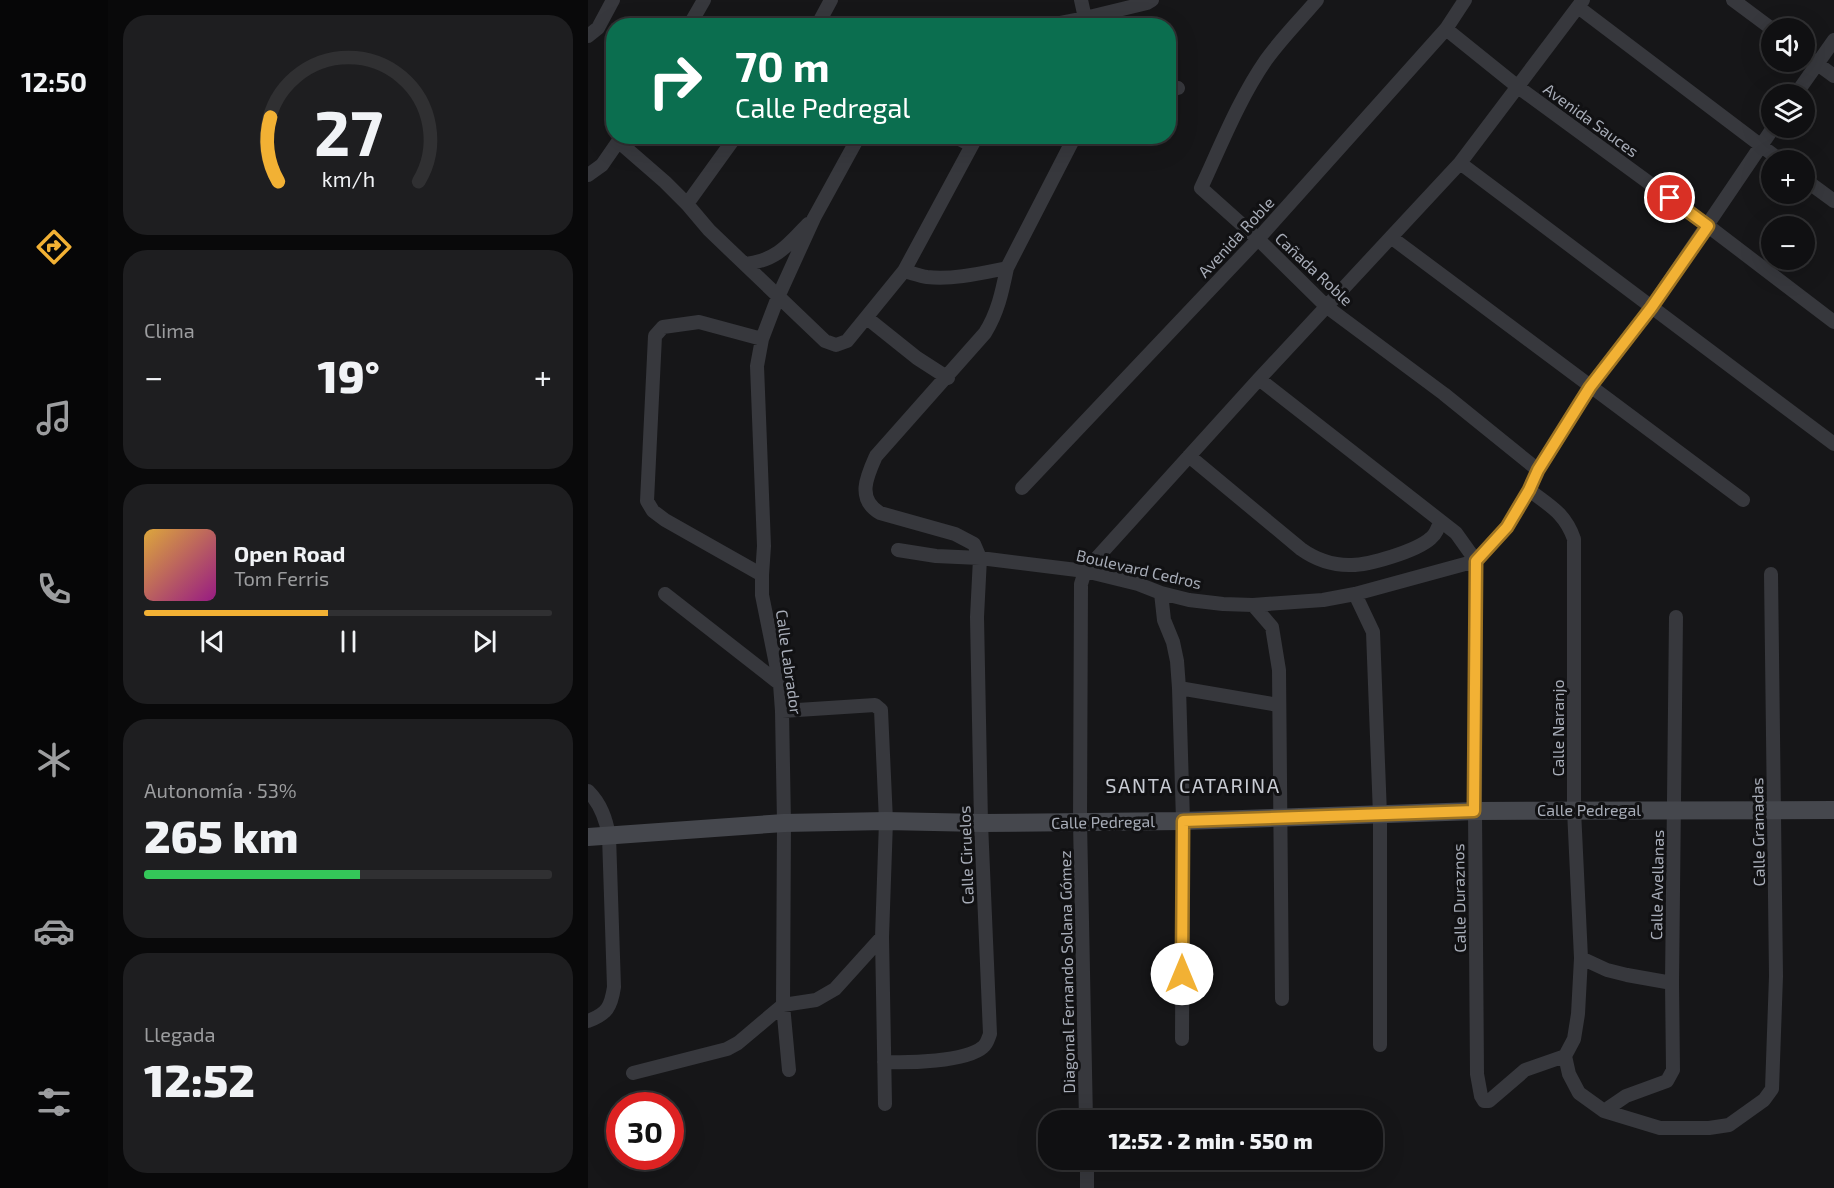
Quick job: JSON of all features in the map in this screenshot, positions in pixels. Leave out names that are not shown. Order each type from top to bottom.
[{"type":"street","points":[[588,36],[598,28],[613,0]]},
{"type":"street","points":[[693,18],[702,0]]},
{"type":"street","points":[[821,18],[831,0]]},
{"type":"street","points":[[1082,0],[1086,18],[1152,0]]},
{"type":"street","name":"Cañada Roble","points":[[1317,0],[1267,59],[1255,78],[1231,122],[1201,188],[1258,239],[1327,307],[1444,394],[1538,470]]},
{"type":"street","points":[[1732,0],[1761,21]]},
{"type":"street","name":"Avenida Roble","points":[[1022,488],[1258,239],[1446,29],[1461,3]]},
{"type":"street","points":[[1085,571],[1259,379],[1460,163],[1580,4],[1766,150]]},
{"type":"street","name":"Avenida Sauces","points":[[1446,29],[1518,87],[1708,226],[1834,322]]},
{"type":"street","points":[[1803,84],[1834,40]]},
{"type":"street","points":[[1817,63],[1834,76]]},
{"type":"street","points":[[1259,379],[1456,533],[1476,561],[1507,527],[1538,470],[1590,387],[1651,308],[1766,138]]},
{"type":"street","points":[[588,175],[602,165],[617,144]]},
{"type":"street","points":[[625,144],[778,297],[825,341],[836,345],[847,341],[904,271],[972,144]]},
{"type":"street","points":[[687,204],[730,144]]},
{"type":"street","points":[[746,264],[775,256],[814,218],[855,144]]},
{"type":"street","points":[[980,558],[974,544],[955,534],[880,513],[868,504],[865,491],[868,473],[876,456],[948,378],[985,333],[1000,302],[1007,268],[1071,144]]},
{"type":"street","points":[[1460,163],[1834,444]]},
{"type":"street","points":[[1815,187],[1834,201]]},
{"type":"street","name":"Calle Labrador","points":[[789,1070],[783,1005],[782,711],[780,684],[762,595],[764,546],[757,366],[762,339],[778,297],[814,218]]},
{"type":"street","points":[[1392,238],[1743,500]]},
{"type":"street","points":[[904,271],[927,277],[943,277],[1007,268]]},
{"type":"street","points":[[867,318],[917,358],[948,378]]},
{"type":"street","points":[[762,339],[699,322],[663,327],[655,336],[647,494],[647,501],[653,511],[665,520],[762,575]]},
{"type":"street","points":[[1189,456],[1301,549],[1313,557],[1329,562],[1347,566],[1362,565],[1418,547],[1435,534],[1440,522]]},
{"type":"street","name":"Calle Naranjo","points":[[1529,490],[1559,513],[1569,525],[1574,539],[1574,810],[1581,958],[1578,1014],[1574,1039],[1565,1056]]},
{"type":"street","name":"Boulevard Cedros","points":[[898,550],[1085,571],[1189,600],[1253,604],[1323,600],[1355,594],[1476,561]]},
{"type":"street","name":"Calle Ciruelos","points":[[884,1062],[920,1063],[974,1052],[983,1047],[990,1034],[981,824],[977,617],[980,558]]},
{"type":"street","name":"Calle Duraznos","points":[[1476,561],[1474,811],[1477,1074],[1481,1096],[1484,1101],[1489,1101],[1525,1070],[1565,1056]]},
{"type":"street","name":"Diagonal Fernando Solana Gómez","points":[[1085,571],[1081,584],[1080,822],[1086,1110]]},
{"type":"street","name":"Calle Granadas","points":[[1604,1111],[1660,1128],[1709,1128],[1729,1125],[1764,1100],[1772,1089],[1776,976],[1771,574]]},
{"type":"street","points":[[1161,593],[1164,620],[1173,642],[1177,661],[1179,688],[1183,821],[1182,1039]]},
{"type":"street","points":[[665,594],[780,684]]},
{"type":"street","points":[[1355,594],[1373,632],[1380,815],[1380,1045]]},
{"type":"street","points":[[1253,604],[1272,627],[1279,670],[1282,999]]},
{"type":"street","name":"Calle Avellanas","points":[[1604,1111],[1626,1096],[1667,1081],[1673,1070],[1676,618]]},
{"type":"street","points":[[1179,688],[1278,705]]},
{"type":"street","points":[[782,711],[875,705],[880,710],[886,822],[882,938],[885,1104]]},
{"type":"street","points":[[588,791],[596,799],[606,818],[609,836],[614,987],[609,1009],[588,1021]]},
{"type":"street","name":"Calle Pedregal","points":[[588,837],[784,823],[981,824],[1183,821],[1474,811],[1834,810]]},
{"type":"street","points":[[633,1073],[728,1049],[783,1005],[816,1000],[835,989],[882,938]]},
{"type":"street","points":[[1581,958],[1627,975],[1672,982]]},
{"type":"street","points":[[1565,1056],[1569,1074],[1579,1092],[1604,1111]]},
{"type":"street","points":[[1087,1170],[1088,1188]]},
{"type":"district","name":"SANTA CATARINA","points":[[1193,786]]},
{"type":"route","points":[[1182,974],[1183,821],[1474,811],[1476,561],[1507,527],[1538,470],[1590,387],[1651,308],[1708,226],[1670,198]]}]
